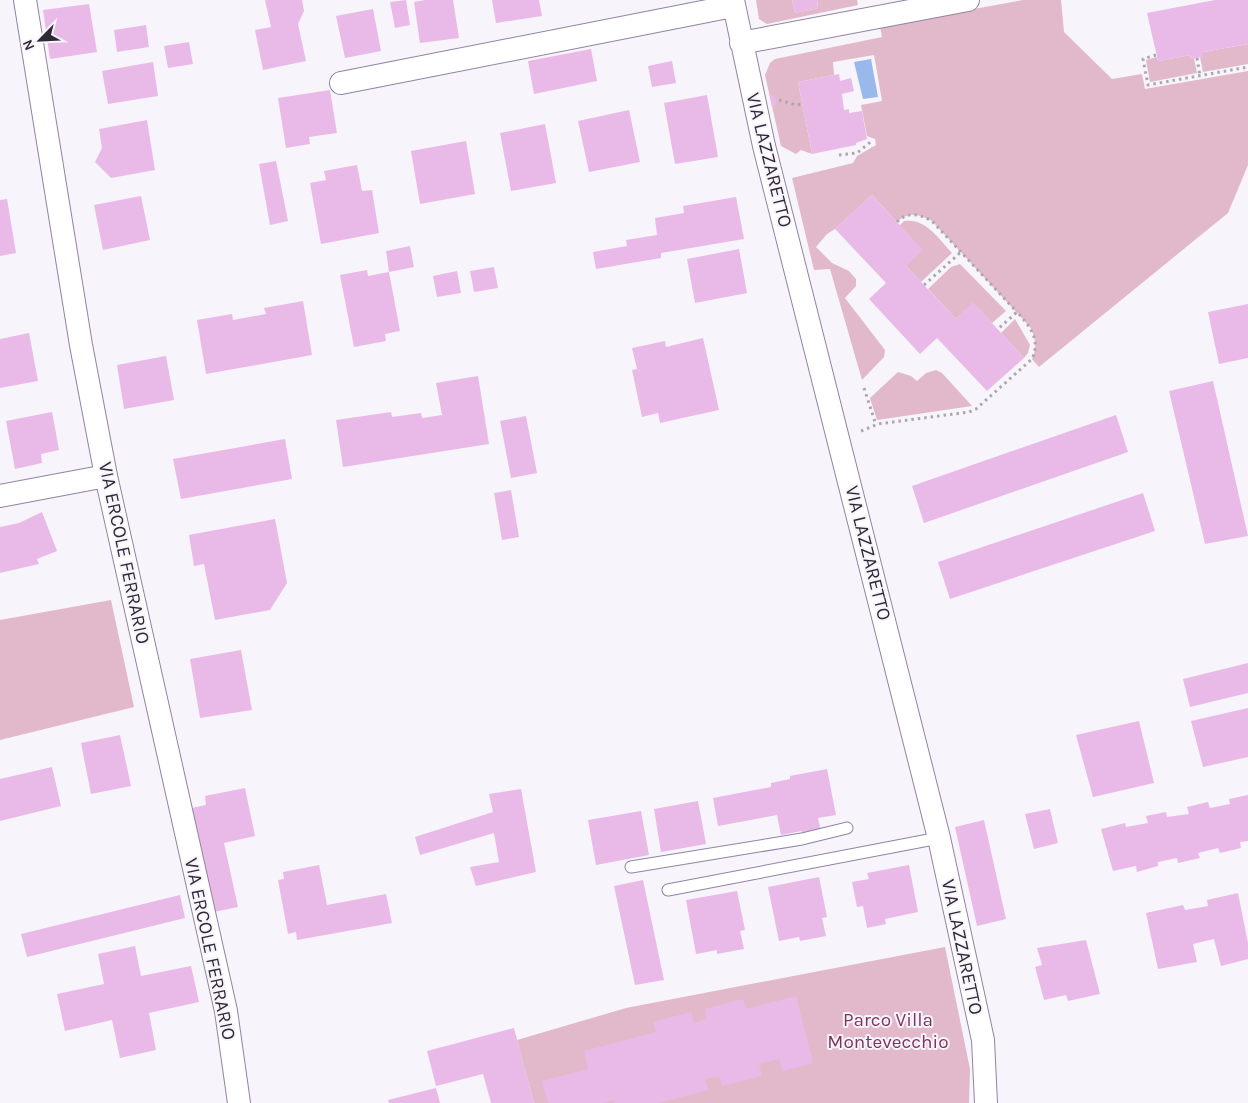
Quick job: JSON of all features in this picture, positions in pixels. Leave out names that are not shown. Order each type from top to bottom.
[{"type":"street","name":"VIA ERCOLE FERRARIO","points":[[25,0],[81,345],[106,476],[226,1011],[239,1103]]},
{"type":"street","points":[[741,42],[968,0]]},
{"type":"street","name":"VIA LAZZARETTO","points":[[341,83],[733,3],[764,146],[939,838],[982,1040],[986,1103]]},
{"type":"street","points":[[0,496],[106,476]]},
{"type":"lane","points":[[631,867],[802,839],[847,828]]},
{"type":"lane","points":[[668,890],[939,838]]},
{"type":"path","points":[[1156,55],[1141,59],[1148,85],[1248,67]]},
{"type":"path","points":[[1197,58],[1200,76]]},
{"type":"path","points":[[770,101],[780,100],[796,105],[802,104]]},
{"type":"path","points":[[839,155],[857,153],[873,140]]},
{"type":"path","points":[[865,429],[876,425],[969,412],[976,409],[1032,359],[1034,354],[1035,336],[1017,312],[932,221],[922,216],[903,216],[897,222]]},
{"type":"path","points":[[924,285],[961,252]]},
{"type":"path","points":[[998,329],[1017,312]]},
{"type":"path","points":[[864,388],[876,425]]},
{"type":"green space","points":[[756,0],[792,0],[795,13],[818,8],[817,0],[857,0],[858,5],[767,24],[759,19]]},
{"type":"green space","points":[[1023,0],[1061,0],[1064,32],[1112,79],[1142,74],[1145,89],[1248,71],[1248,165],[1228,213],[1039,367],[1032,359],[1035,343],[1030,327],[932,221],[923,217],[909,215],[897,222],[872,195],[827,234],[816,247],[832,263],[849,271],[856,279],[856,286],[845,298],[885,350],[884,357],[862,380],[830,269],[814,270],[792,178],[853,163],[857,156],[876,145],[875,139],[867,136],[861,105],[882,101],[874,55],[833,62],[834,75],[798,82],[812,154],[801,150],[796,154],[781,146],[765,75],[770,63],[775,59],[882,37],[880,26]]},
{"type":"green space","points":[[1248,44],[1248,64],[1203,72],[1200,57],[1203,57],[1203,52]]},
{"type":"green space","points":[[1190,55],[1191,59],[1194,58],[1197,73],[1150,82],[1146,60],[1157,57],[1158,61]]},
{"type":"green space","points":[[904,221],[912,221],[925,226],[952,253],[921,282],[906,266],[900,225]]},
{"type":"green space","points":[[960,264],[1006,311],[992,323],[973,303],[956,319],[928,289],[951,267]]},
{"type":"green space","points":[[1015,319],[1030,345],[1028,353],[1024,358],[1001,333]]},
{"type":"green space","points":[[936,370],[942,373],[972,406],[877,420],[870,398],[898,372],[911,376],[917,381],[926,373]]},
{"type":"green space","points":[[111,600],[134,707],[0,740],[0,620]]},
{"type":"green space","name":"Parco Villa Montevecchio","points":[[945,947],[970,1069],[969,1103],[534,1103],[517,1040],[626,1008]]},
{"type":"water","points":[[871,59],[878,97],[863,99],[854,62]]},
{"type":"building","points":[[265,0],[302,0],[304,11],[298,24],[306,61],[263,70],[255,30],[271,27]]},
{"type":"building","points":[[406,0],[410,25],[395,28],[390,2]]},
{"type":"building","points":[[453,0],[459,38],[420,43],[414,2]]},
{"type":"building","points":[[492,0],[539,0],[542,16],[496,23]]},
{"type":"building","points":[[792,0],[817,0],[818,8],[795,13]]},
{"type":"building","points":[[1215,0],[1248,0],[1248,44],[1203,52],[1203,57],[1191,59],[1190,55],[1158,61],[1147,13]]},
{"type":"building","points":[[89,4],[97,52],[50,59],[43,10]]},
{"type":"building","points":[[373,9],[381,51],[345,58],[336,16]]},
{"type":"building","points":[[146,25],[149,47],[117,52],[114,30]]},
{"type":"building","points":[[189,42],[193,64],[168,68],[164,46]]},
{"type":"building","points":[[591,49],[597,81],[534,94],[528,61]]},
{"type":"building","points":[[672,61],[676,83],[652,87],[648,66]]},
{"type":"building","points":[[153,62],[158,96],[108,104],[102,71]]},
{"type":"building","points":[[839,74],[840,81],[851,78],[854,91],[842,94],[844,110],[849,109],[849,113],[862,111],[867,139],[856,143],[856,145],[812,154],[798,82]]},
{"type":"building","points":[[330,90],[337,133],[309,137],[310,144],[286,148],[278,98]]},
{"type":"building","points":[[769,93],[775,97],[777,104],[772,107]]},
{"type":"building","points":[[707,95],[718,157],[675,164],[664,103]]},
{"type":"building","points":[[629,110],[640,162],[589,172],[578,121]]},
{"type":"building","points":[[147,120],[155,170],[111,178],[95,162],[102,148],[99,129]]},
{"type":"building","points":[[545,124],[556,183],[511,191],[500,133]]},
{"type":"building","points":[[466,141],[475,194],[420,204],[411,151]]},
{"type":"building","points":[[276,161],[288,221],[270,225],[259,164]]},
{"type":"building","points":[[357,165],[362,191],[372,190],[379,233],[321,244],[310,183],[326,180],[324,171]]},
{"type":"building","points":[[872,195],[923,250],[906,266],[956,319],[973,302],[1024,358],[987,391],[937,338],[920,354],[869,299],[886,283],[835,229]]},
{"type":"building","points":[[141,196],[150,240],[103,250],[94,205]]},
{"type":"building","points":[[736,197],[744,239],[661,253],[661,258],[596,269],[593,252],[627,246],[626,240],[657,235],[655,218],[684,213],[683,206]]},
{"type":"building","points":[[7,199],[16,253],[0,256],[0,200]]},
{"type":"building","points":[[410,246],[414,267],[389,272],[386,251]]},
{"type":"building","points":[[739,249],[747,293],[695,303],[687,259]]},
{"type":"building","points":[[494,267],[498,288],[474,292],[470,271]]},
{"type":"building","points":[[367,270],[368,276],[389,272],[400,331],[385,334],[386,341],[354,347],[340,275]]},
{"type":"building","points":[[457,271],[461,293],[437,297],[433,276]]},
{"type":"building","points":[[303,301],[312,355],[206,374],[197,320],[232,314],[233,320],[266,314],[264,308]]},
{"type":"building","points":[[1248,304],[1248,358],[1219,364],[1208,312]]},
{"type":"building","points":[[29,333],[38,381],[0,388],[0,339]]},
{"type":"building","points":[[703,338],[719,410],[660,423],[658,413],[642,417],[632,370],[637,369],[632,348],[665,341],[666,347]]},
{"type":"building","points":[[166,356],[174,400],[124,409],[117,365]]},
{"type":"building","points":[[478,376],[489,444],[343,467],[336,420],[391,412],[392,417],[421,413],[422,418],[442,415],[436,383]]},
{"type":"building","points":[[1213,381],[1248,536],[1205,544],[1169,391]]},
{"type":"building","points":[[52,412],[59,450],[41,454],[42,463],[15,469],[6,421]]},
{"type":"building","points":[[1116,415],[1128,452],[924,523],[912,486]]},
{"type":"building","points":[[526,416],[537,473],[511,478],[500,421]]},
{"type":"building","points":[[285,439],[292,479],[181,499],[173,459]]},
{"type":"building","points":[[511,490],[519,537],[502,540],[494,493]]},
{"type":"building","points":[[1143,493],[1155,531],[950,599],[938,562]]},
{"type":"building","points":[[42,512],[57,551],[37,559],[39,564],[0,573],[0,527],[19,523]]},
{"type":"building","points":[[275,519],[287,583],[270,610],[215,620],[204,564],[194,566],[189,535]]},
{"type":"building","points":[[241,650],[252,710],[200,718],[190,659]]},
{"type":"building","points":[[1248,663],[1248,693],[1190,707],[1183,679]]},
{"type":"building","points":[[1248,708],[1248,757],[1203,767],[1191,721]]},
{"type":"building","points":[[1139,721],[1154,783],[1093,797],[1076,735]]},
{"type":"building","points":[[120,735],[131,786],[91,794],[81,743]]},
{"type":"building","points":[[52,767],[61,806],[0,821],[0,779]]},
{"type":"building","points":[[827,769],[836,815],[818,818],[821,831],[802,835],[802,831],[781,835],[777,815],[718,826],[713,798],[771,787],[771,783],[790,779],[790,776]]},
{"type":"building","points":[[245,788],[255,836],[224,843],[238,907],[214,912],[192,808],[206,805],[205,796]]},
{"type":"building","points":[[521,789],[536,872],[476,886],[470,867],[499,862],[494,833],[420,855],[415,837],[493,812],[489,794]]},
{"type":"building","points":[[1248,795],[1248,841],[1240,842],[1241,848],[1220,853],[1218,848],[1198,853],[1200,858],[1178,863],[1177,858],[1158,862],[1158,866],[1137,872],[1136,866],[1113,871],[1101,829],[1125,823],[1126,827],[1148,823],[1146,816],[1166,812],[1167,817],[1189,814],[1187,807],[1208,802],[1210,808],[1230,804],[1229,799]]},
{"type":"building","points":[[698,801],[706,844],[661,852],[654,809]]},
{"type":"building","points":[[1050,809],[1058,843],[1034,849],[1025,814]]},
{"type":"building","points":[[641,811],[649,855],[596,865],[588,820]]},
{"type":"building","points":[[984,820],[1006,919],[977,926],[955,827]]},
{"type":"building","points":[[319,865],[327,905],[386,894],[392,923],[297,940],[296,932],[288,934],[278,880],[284,879],[283,872]]},
{"type":"building","points":[[909,865],[918,912],[885,919],[886,924],[867,928],[863,906],[857,907],[852,882],[869,879],[867,873]]},
{"type":"building","points":[[819,877],[827,917],[822,918],[826,936],[800,941],[799,937],[779,941],[768,887]]},
{"type":"building","points":[[643,880],[664,980],[635,985],[614,886]]},
{"type":"building","points":[[737,891],[745,930],[740,931],[744,949],[717,954],[717,950],[696,954],[686,900]]},
{"type":"building","points":[[1238,893],[1248,943],[1248,959],[1221,966],[1214,939],[1193,944],[1197,962],[1158,969],[1146,913],[1183,905],[1185,910],[1208,906],[1207,900]]},
{"type":"building","points":[[180,895],[185,918],[27,957],[21,934]]},
{"type":"building","points":[[1086,940],[1100,994],[1068,1001],[1066,995],[1044,1000],[1035,967],[1042,965],[1037,948]]},
{"type":"building","points":[[135,946],[141,976],[191,966],[199,1002],[149,1013],[156,1050],[120,1058],[112,1020],[65,1031],[57,994],[104,984],[98,954]]},
{"type":"building","points":[[796,996],[813,1063],[783,1071],[779,1059],[759,1064],[762,1076],[722,1086],[719,1076],[705,1079],[708,1090],[658,1103],[614,1103],[613,1100],[603,1103],[548,1103],[542,1081],[588,1069],[584,1051],[656,1032],[653,1022],[691,1012],[694,1023],[707,1019],[705,1009],[743,999],[746,1009]]},
{"type":"building","points":[[514,1028],[534,1103],[491,1103],[483,1074],[436,1086],[427,1051]]},
{"type":"building","points":[[436,1088],[440,1103],[389,1103],[388,1100]]}]
